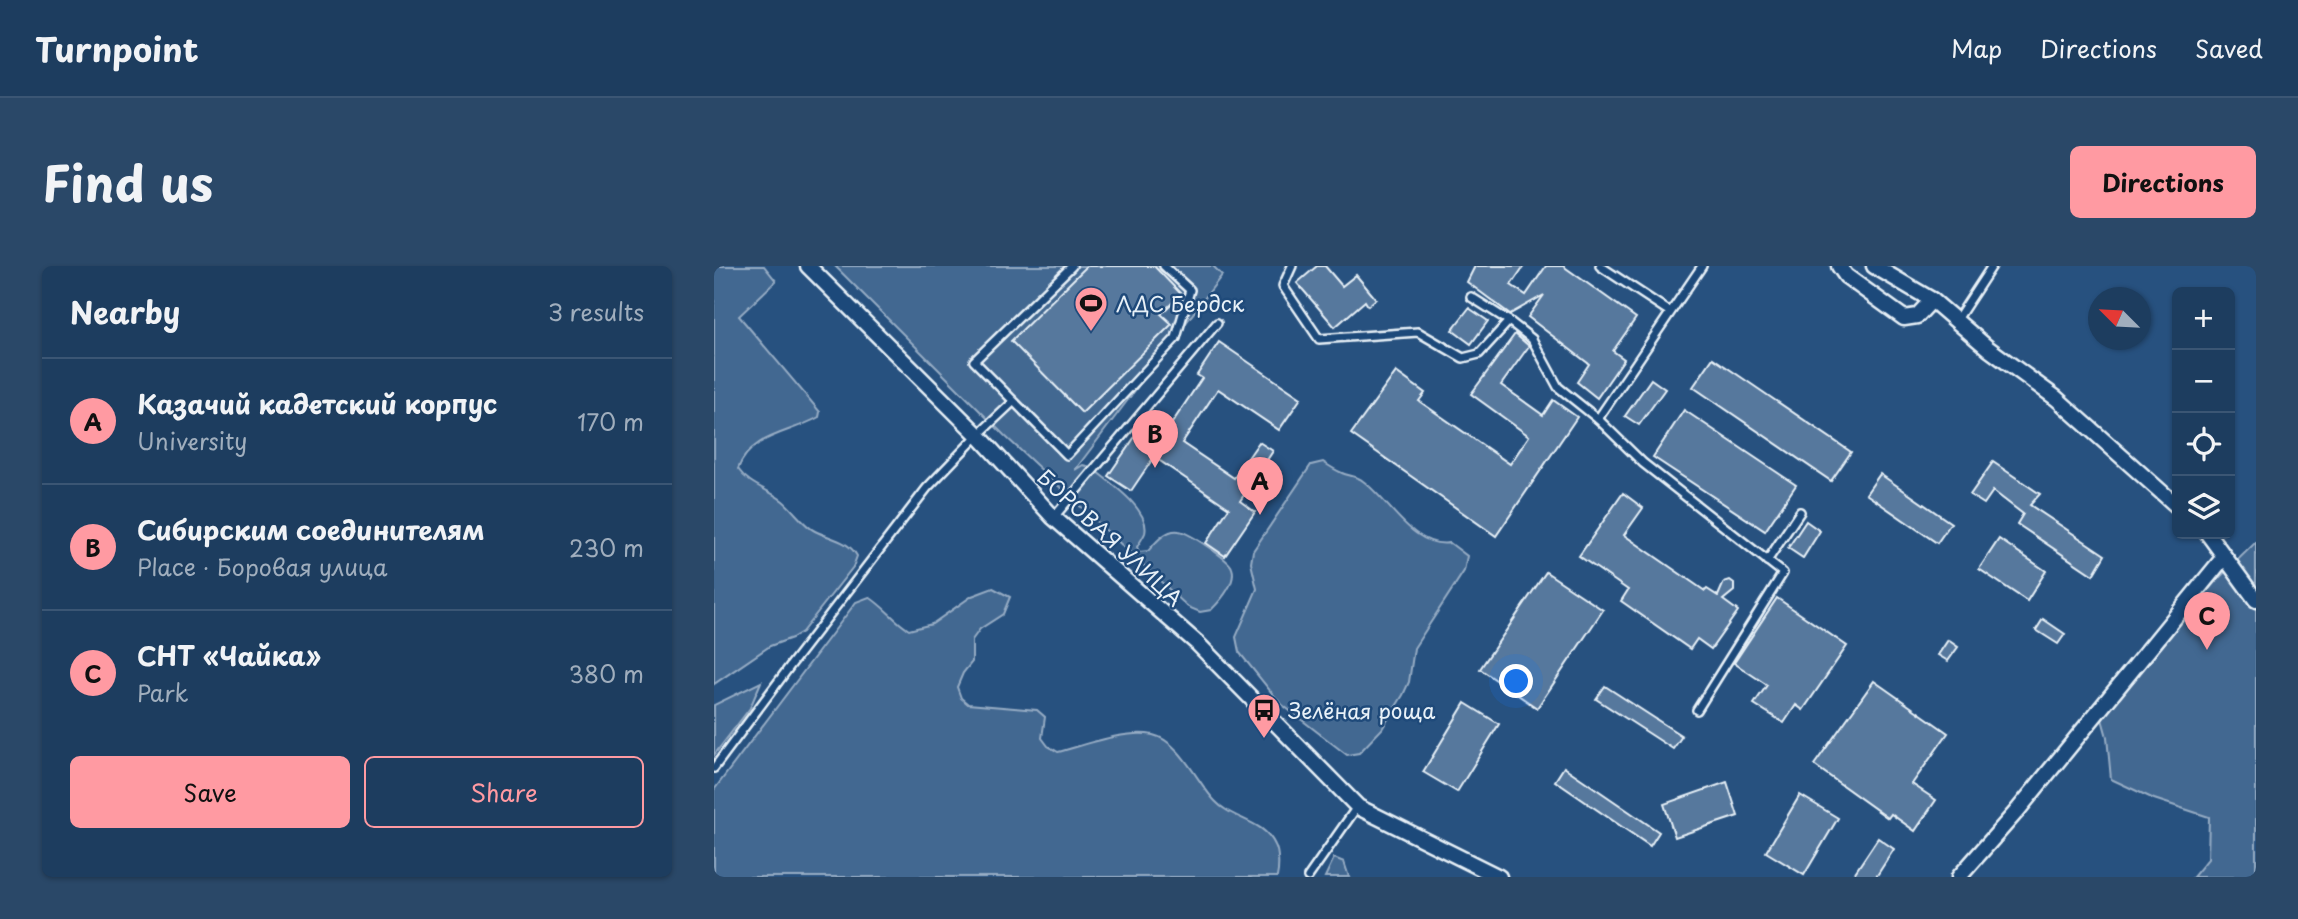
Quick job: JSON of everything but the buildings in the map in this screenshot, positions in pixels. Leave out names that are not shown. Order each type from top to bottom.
[{"type":"street","name":"БОРОВАЯ УЛИЦА","points":[[808,266],[978,435],[1054,517],[1197,643],[1358,807],[1499,877]]},
{"type":"street","points":[[1839,266],[1846,276],[1904,318],[1917,316],[1932,300]]},
{"type":"street","points":[[1874,266],[1932,300],[1989,349],[2056,398],[2172,502]]},
{"type":"street","points":[[2211,539],[2256,600]]},
{"type":"street","points":[[1959,877],[2017,811],[2224,558]]},
{"type":"lane","points":[[1072,266],[974,361],[1067,455],[1176,338],[1189,290],[1164,266]]},
{"type":"lane","points":[[1292,266],[1283,286],[1319,339],[1418,332],[1463,358],[1479,354],[1509,321]]},
{"type":"lane","points":[[1600,266],[1670,312]]},
{"type":"lane","points":[[1598,419],[1702,266]]},
{"type":"lane","points":[[1956,321],[1992,266]]},
{"type":"lane","points":[[1471,297],[1532,339],[1558,387],[1598,419],[1643,463],[1783,573],[1697,710]]},
{"type":"lane","points":[[1054,517],[1217,323]]},
{"type":"lane","points":[[714,768],[928,488],[1013,402]]},
{"type":"lane","points":[[1767,561],[1800,512]]},
{"type":"lane","points":[[1308,877],[1358,807]]},
{"type":"shaded area","points":[[714,266],[764,266],[776,281],[739,316],[820,412],[819,417],[772,436],[752,448],[738,469],[748,479],[783,501],[811,528],[844,543],[857,556],[853,567],[802,632],[770,646],[714,684]]},
{"type":"shaded area","points":[[835,266],[1213,266],[1222,275],[1075,470],[1083,465],[1091,467],[1135,505],[1145,524],[1145,533],[1137,547],[1139,552],[1148,551],[1166,534],[1179,531],[1199,541],[1230,564],[1232,579],[1219,602],[1211,610],[1200,612],[1188,607],[1004,435]]},
{"type":"shaded area","points":[[1323,462],[1339,472],[1363,481],[1403,522],[1425,539],[1450,543],[1467,556],[1464,571],[1414,648],[1409,682],[1403,695],[1382,729],[1359,753],[1347,755],[1280,703],[1239,652],[1236,637],[1257,589],[1251,563],[1253,551],[1311,465]]},
{"type":"shaded area","points":[[2256,542],[2256,877],[2193,877],[2208,859],[2209,817],[2154,799],[2111,779],[2107,737],[2102,719],[2215,582]]},
{"type":"shaded area","points":[[993,588],[1010,597],[1003,614],[980,629],[972,640],[972,662],[957,687],[961,698],[968,704],[1037,710],[1045,717],[1042,738],[1058,752],[1131,734],[1153,735],[1163,739],[1180,754],[1215,801],[1256,825],[1270,837],[1277,852],[1277,877],[714,877],[714,790],[856,602],[869,597],[909,630],[932,624],[972,596]]},
{"type":"shaded area","points":[[761,682],[750,708],[714,755],[714,705]]},
{"type":"shaded area","points":[[1334,858],[1344,862],[1349,877],[1325,877]]},
{"type":"place","name":"ЛДС Бердск","points":[[1091,333]]},
{"type":"place","name":"Сибирским соединителям","points":[[1155,468]]},
{"type":"place","name":"Казачий кадетский корпус","points":[[1260,515]]},
{"type":"place","name":"СНТ «Чайка»","points":[[2207,650]]},
{"type":"place","name":"Зелёная роща","points":[[1264,740]]}]
